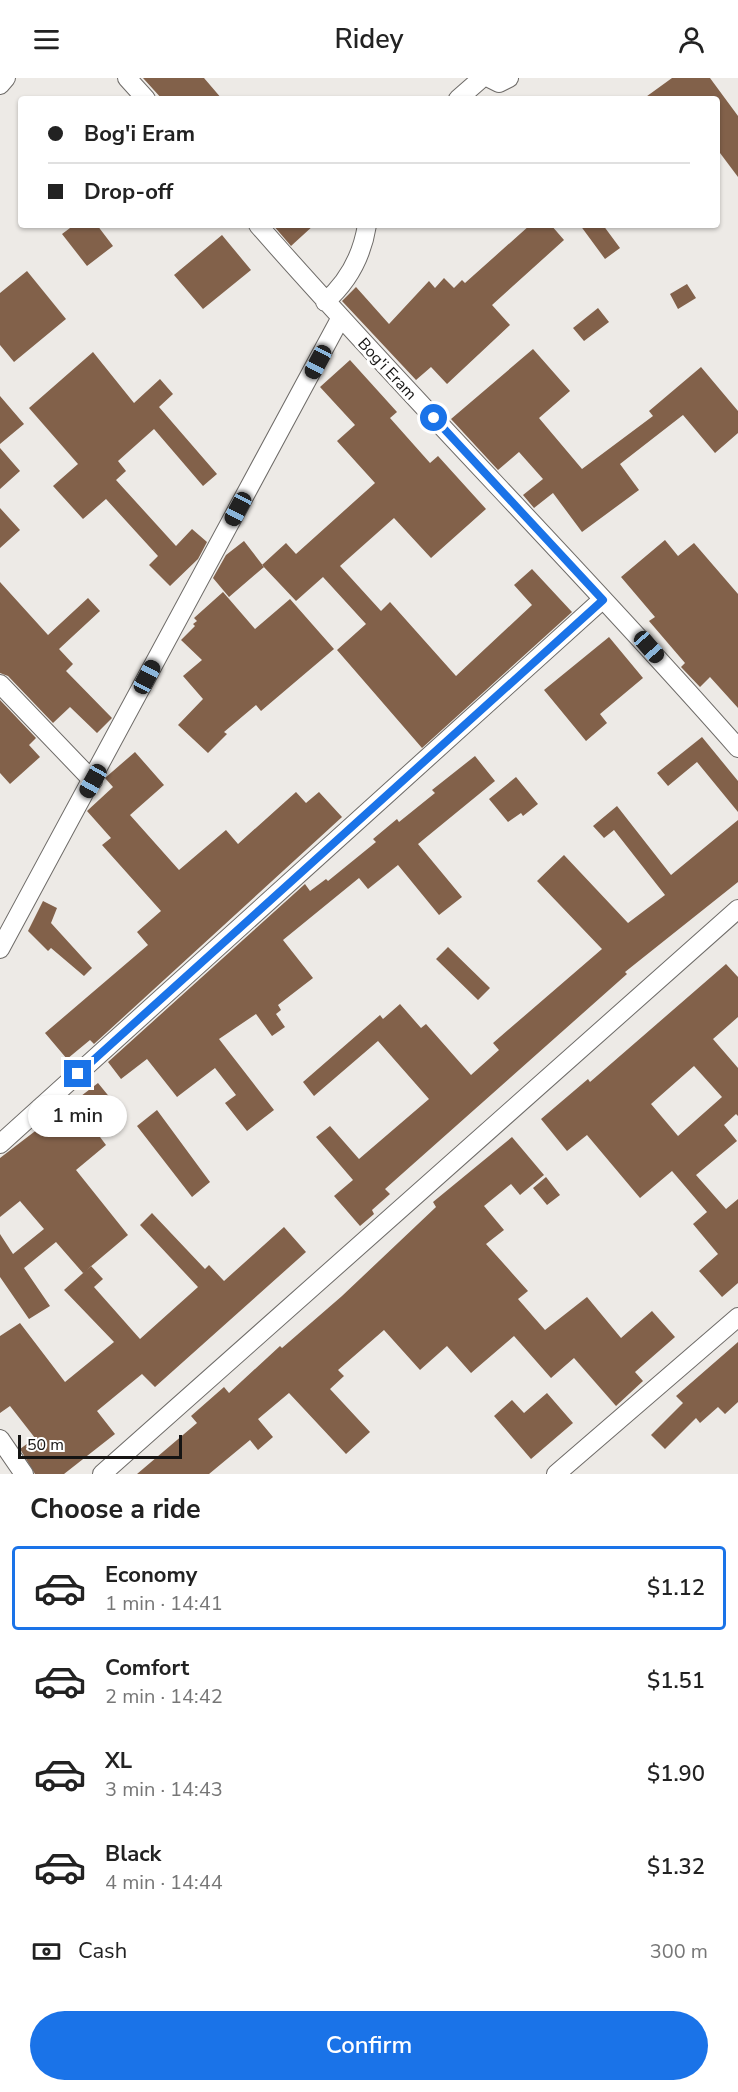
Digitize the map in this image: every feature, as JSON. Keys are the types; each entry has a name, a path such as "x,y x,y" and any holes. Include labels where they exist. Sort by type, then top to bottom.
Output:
{"street":[{"path":"0,85 6,78"},
{"path":"127,78 143,96"},
{"path":"461,96 482,78"},
{"path":"489,78 499,83 508,78"},
{"name":"Bog'i Eram","path":"261,228 340,319 603,600 634,630 738,748"},
{"path":"326,302 342,286 362,252 366,228"},
{"path":"0,949 93,781 340,319"},
{"path":"2,1136 603,600"},
{"path":"0,684 93,781"},
{"path":"102,1474 738,909"},
{"path":"556,1474 738,1317"},
{"path":"0,1439 24,1474"}],"building":[{"path":"143,78 204,78 219,96 159,96"},
{"path":"672,78 710,78 738,116 738,177 720,153 720,96 647,96"},
{"path":"70,228 99,228 113,246 87,266 62,234"},
{"path":"276,228 311,228 291,246"},
{"path":"527,228 554,228 564,240 492,305 510,325 447,384 431,367 416,380 342,301 356,287 389,324 429,281 435,288 444,278 454,288 462,280 465,283"},
{"path":"582,228 605,228 620,248 605,259"},
{"path":"222,235 251,270 203,309 174,275"},
{"path":"27,271 66,319 14,362 0,345 0,293"},
{"path":"687,284 696,298 678,309 670,294"},
{"path":"598,308 609,322 584,341 573,328"},
{"path":"533,349 570,391 539,418 582,469 653,416 649,411 701,367 738,411 738,433 715,453 683,415 620,464 639,490 582,532 553,493 534,508 523,495 543,479 519,452 498,470 451,419"},
{"path":"93,352 134,403 160,379 173,394 159,407 217,474 203,486 154,429 118,461 126,471 116,480 176,546 192,529 207,542 198,559 170,586 149,565 158,556 106,499 83,519 53,486 78,464 29,408"},
{"path":"350,360 397,412 390,418 430,463 438,456 486,509 431,558 394,518 340,566 381,611 390,602 456,676 532,605 514,585 532,569 572,612 422,748 337,650 366,624 323,577 296,601 262,565 286,543 296,554 375,483 337,441 355,425 320,387"},
{"path":"0,396 24,424 0,444"},
{"path":"0,448 20,471 0,489"},
{"path":"0,508 20,530 0,548"},
{"path":"665,540 678,556 694,543 738,594 738,708 710,677 700,687 681,667 685,663 649,621 655,617 621,577"},
{"path":"244,541 264,567 229,597 213,578 226,555"},
{"path":"0,582 48,635 88,598 100,611 59,649 73,664 66,671 112,718 97,733 70,707 53,723 8,676 0,673"},
{"path":"223,592 255,629 290,599 334,649 261,711 256,705 224,732 227,734 208,753 178,725 203,699 183,676 202,660 181,640 195,626 193,624 197,621 194,618"},
{"path":"609,637 643,678 600,714 607,723 586,741 544,690"},
{"path":"0,700 36,738 29,745 40,757 10,784 0,773"},
{"path":"702,737 738,781 738,812 697,762 668,786 657,773"},
{"path":"135,752 164,785 130,815 179,870 226,830 238,844 296,792 306,803 319,792 342,817 94,1044 90,1040 67,1059 45,1033 148,945 137,932 161,911 102,845 111,838 87,811 113,787 105,778"},
{"path":"475,756 495,781 418,844 462,897 439,915 398,865 368,889 359,878 283,940 313,978 278,1005 281,1010 276,1014 285,1027 272,1036 256,1014 219,1039 274,1110 247,1131 225,1103 236,1095 215,1068 177,1097 147,1059 121,1079 108,1062 305,884 310,891 326,879 328,881 376,842 373,839 397,819 399,822 435,793 432,790"},
{"path":"516,777 538,804 523,816 521,813 508,822 489,799"},
{"path":"617,806 671,875 738,820 738,882 625,972 627,974 385,1189 390,1194 372,1210 374,1214 360,1226 334,1196 353,1180 316,1137 330,1126 359,1159 429,1099 378,1041 314,1096 303,1082 380,1015 383,1019 400,1004 421,1028 426,1024 471,1075 499,1050 493,1043 602,949 537,881 564,855 628,923 665,895 614,830 604,838 593,826"},
{"path":"43,901 57,908 51,923 92,968 84,976 51,948 48,951 28,931"},
{"path":"448,947 490,988 478,1000 436,959"},
{"path":"726,964 738,977 738,1017 713,1039 738,1068 738,1116 736,1114 724,1125 737,1141 696,1175 726,1209 738,1199 738,1283 722,1297 699,1271 718,1254 693,1224 707,1212 672,1171 640,1198 587,1135 567,1151 541,1119 588,1079 590,1082","holes":["694,1066 722,1097 678,1136 651,1104"]},
{"path":"98,1083 125,1116 100,1137 106,1145 76,1170 128,1235 83,1273 56,1242 24,1268 50,1306 29,1319 0,1277 0,1234 13,1254 44,1229 20,1201 0,1217 0,1158"},
{"path":"157,1110 210,1182 192,1197 137,1126"},
{"path":"512,1137 544,1175 520,1195 511,1184 484,1206 504,1230 486,1244 528,1291 518,1299 545,1330 587,1297 621,1338 652,1311 675,1337 635,1372 643,1381 616,1406 574,1358 551,1378 514,1336 471,1373 447,1346 420,1370 384,1330 338,1370 344,1376 330,1389 370,1432 346,1454 289,1393 258,1419 273,1437 258,1450 250,1440 209,1474 137,1474 197,1423 191,1416 224,1387 229,1393 280,1346 282,1348 342,1296 436,1207 433,1202"},
{"path":"546,1177 560,1195 547,1205 533,1188"},
{"path":"152,1213 205,1269 209,1265 224,1281 284,1227 306,1252 155,1387 142,1374 97,1411 115,1434 64,1474 35,1474 20,1449 35,1438 10,1406 0,1413 0,1336 20,1323 65,1382 114,1342 64,1290 91,1266 103,1279 94,1287 140,1339 198,1287 140,1225"},
{"path":"738,1342 738,1402 725,1414 718,1407 700,1423 696,1418 665,1449 651,1435 683,1403 676,1396"},
{"path":"547,1393 573,1423 531,1459 494,1416 512,1400 524,1413"}],"route":[{"path":"78,1074 603,600 434,418"}]}
